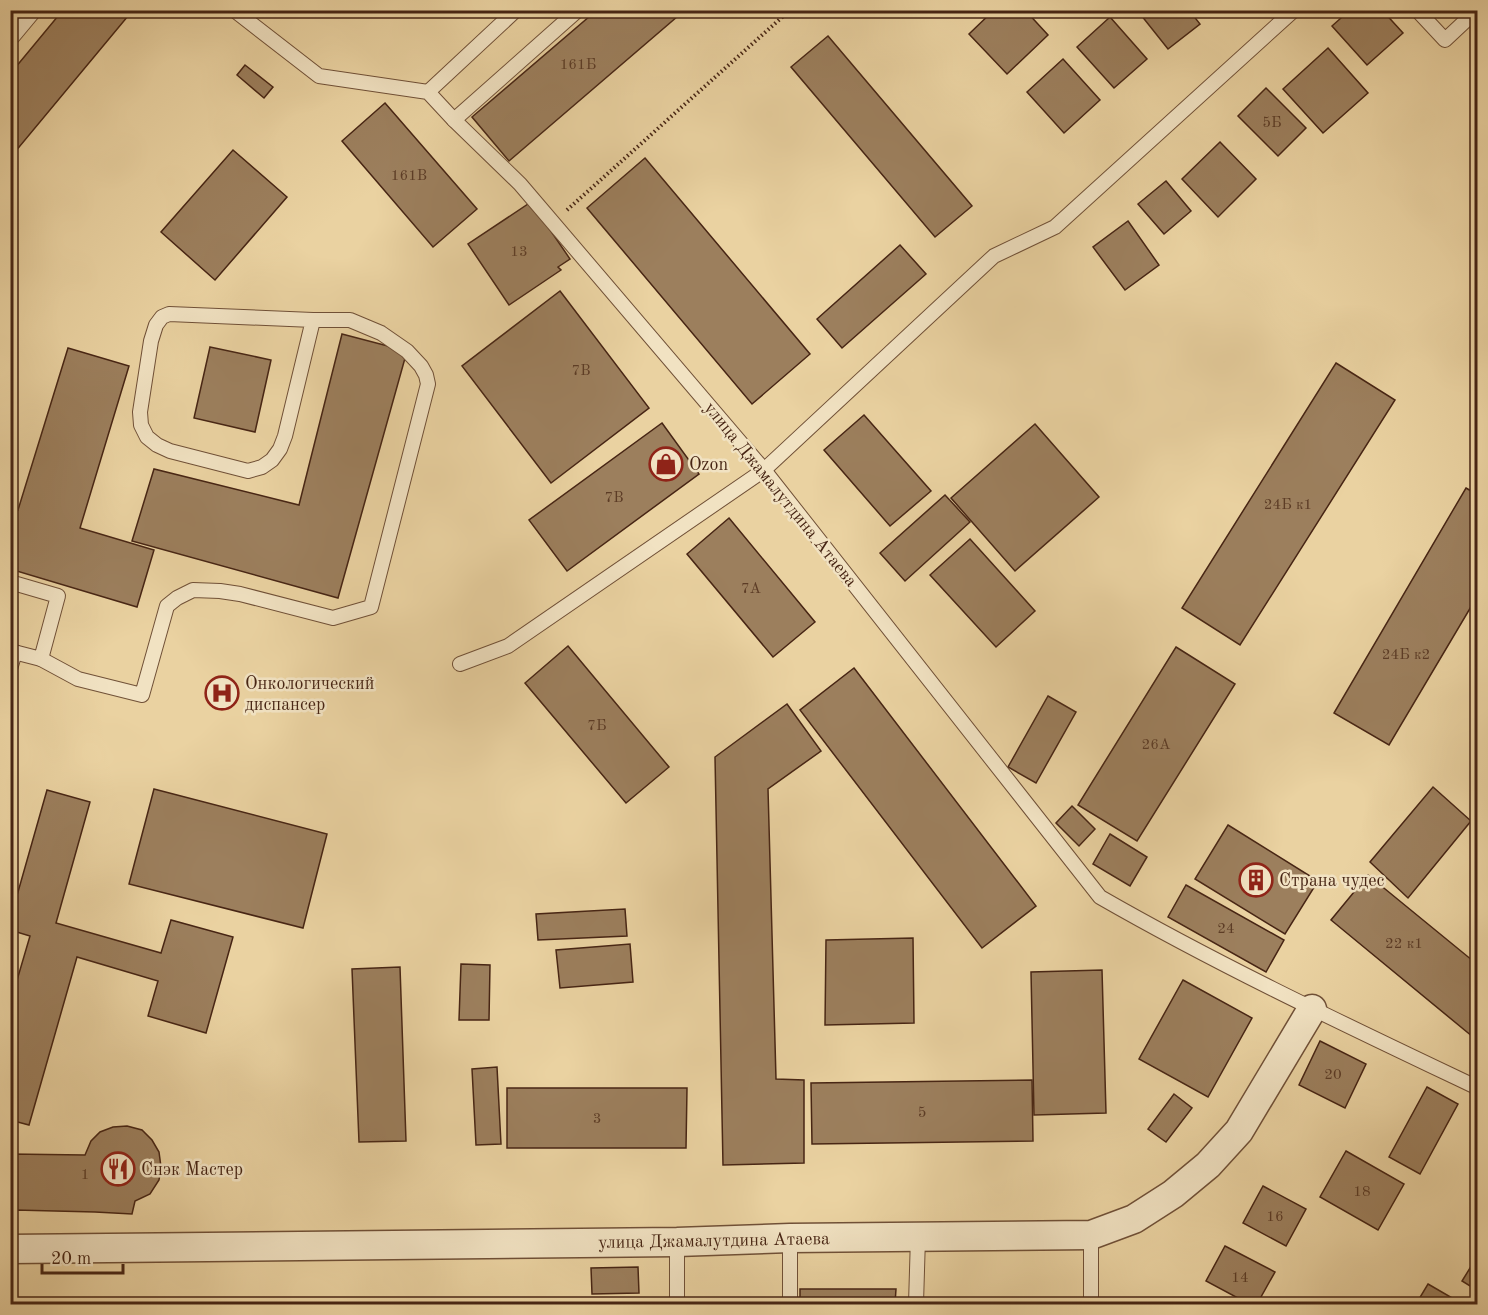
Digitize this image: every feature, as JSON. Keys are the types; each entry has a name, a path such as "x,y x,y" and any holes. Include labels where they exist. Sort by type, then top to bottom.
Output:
{"street":[{"name":"улица Джамалутдина Атаева","path":"10,1249 1092,1235 1134,1219 1173,1194 1208,1165 1239,1131 1312,1009"}],"lane":[{"path":"10,40 35,10"},
{"path":"234,10 320,76 428,92 516,10"},
{"path":"454,120 578,10"},
{"path":"460,664 508,646 764,470 994,256 1055,227 1294,10"},
{"path":"1417,10 1445,40 1477,10"},
{"name":"улица Джамалутдина Атаева","path":"428,92 519,183 764,470 1100,897 1147,924 1312,1009 1478,1088"},
{"path":"10,669 13,651 41,659 78,679 142,695 167,606 193,590 240,594 333,618 370,607 428,384 421,366 407,351 381,333 350,320 169,314 162,317 156,325 151,341 140,412 141,425 147,437 170,451 248,471 262,467 272,460 285,436 313,320"},
{"path":"10,582 58,596 41,659"},
{"path":"1091,1305 1092,1235"},
{"path":"916,1305 918,1237"},
{"path":"790,1238 790,1305"},
{"path":"677,1242 677,1305"}],"path":[{"path":"553,222 790,10"}],"building":[{"path":"63,10 133,10 10,158 10,74"},
{"path":"597,10 685,10 509,161 472,117"},
{"path":"994,10 1025,10 1048,35 1007,74 969,34"},
{"path":"1137,10 1189,10 1200,24 1168,49"},
{"path":"1350,10 1382,10 1403,33 1367,65 1332,26"},
{"path":"1110,17 1147,59 1114,88 1077,47"},
{"path":"828,36 972,206 935,237 791,67"},
{"path":"1328,48 1368,93 1323,133 1283,89"},
{"path":"1063,59 1100,100 1064,133 1027,92"},
{"path":"245,65 273,87 264,98 237,75"},
{"path":"1266,88 1306,128 1278,156 1238,116"},
{"path":"385,103 477,209 433,247 342,141"},
{"path":"1220,142 1256,179 1218,217 1182,179"},
{"path":"233,150 287,197 215,280 161,232"},
{"path":"645,158 810,354 752,404 587,208"},
{"path":"1166,181 1191,211 1164,234 1138,204"},
{"path":"531,202 570,259 558,267 561,270 509,305 468,244"},
{"path":"1128,221 1159,265 1125,290 1093,247"},
{"path":"900,245 926,274 842,348 817,319"},
{"path":"560,291 649,408 551,483 462,366"},
{"path":"342,334 407,351 338,598 132,541 154,469 299,505"},
{"path":"210,347 271,360 255,432 194,418"},
{"path":"68,348 129,366 80,528 154,550 137,607 10,569 10,508 18,510"},
{"path":"1336,363 1395,400 1240,645 1182,608"},
{"path":"864,415 931,491 890,526 824,450"},
{"path":"662,423 699,474 567,571 529,520"},
{"path":"1035,424 1099,497 1015,571 951,498"},
{"path":"1466,488 1478,495 1478,595 1389,745 1334,713"},
{"path":"945,495 970,522 905,581 880,553"},
{"path":"729,518 815,622 773,657 687,554"},
{"path":"970,539 1035,611 996,647 930,575"},
{"path":"568,646 669,767 626,803 525,683"},
{"path":"1176,647 1235,684 1137,841 1078,805"},
{"path":"854,668 1036,906 982,948 800,710"},
{"path":"1048,696 1076,712 1036,783 1008,767"},
{"path":"787,704 821,751 768,789 776,1079 804,1080 804,1163 723,1165 715,757"},
{"path":"1433,787 1471,821 1408,898 1370,862"},
{"path":"154,789 327,834 303,928 129,884"},
{"path":"47,790 90,802 56,923 161,953 171,920 233,937 206,1033 148,1016 158,981 77,957 29,1125 10,1120 10,1004 30,936 10,930 10,920"},
{"path":"1072,806 1095,829 1079,846 1056,823"},
{"name":"Страна чудес","path":"1228,825 1318,881 1285,934 1195,879"},
{"path":"1110,834 1147,857 1130,886 1093,864"},
{"path":"1368,875 1478,965 1478,1030 1473,1037 1331,920"},
{"path":"1186,885 1284,940 1266,972 1168,917"},
{"path":"625,909 627,936 538,940 536,914"},
{"path":"913,938 914,1023 825,1025 826,940"},
{"path":"630,944 633,982 560,988 556,950"},
{"path":"461,964 490,965 489,1020 459,1020"},
{"path":"400,967 406,1141 359,1142 352,969"},
{"path":"1102,970 1106,1113 1034,1115 1031,972"},
{"path":"1183,980 1252,1018 1208,1097 1139,1059"},
{"path":"1320,1041 1366,1064 1345,1108 1299,1085"},
{"path":"497,1067 501,1144 476,1145 472,1069"},
{"path":"1032,1080 1033,1141 812,1144 811,1083"},
{"path":"1427,1087 1458,1104 1420,1174 1389,1157"},
{"path":"507,1088 687,1088 686,1148 507,1148"},
{"path":"1174,1094 1192,1108 1166,1142 1148,1129"},
{"path":"127,1126 142,1130 152,1140 159,1152 161,1167 159,1180 150,1194 135,1201 132,1214 15,1210 10,1212 10,1154 85,1155 91,1141 100,1132 113,1127"},
{"path":"1346,1151 1404,1184 1378,1230 1320,1197"},
{"path":"1263,1186 1306,1209 1286,1246 1243,1223"},
{"path":"1225,1246 1275,1272 1257,1304 1249,1304 1206,1281"},
{"path":"1475,1260 1478,1261 1478,1291 1462,1281"},
{"path":"638,1267 639,1293 592,1294 591,1268"},
{"path":"1428,1284 1454,1299 1451,1304 1416,1304"},
{"path":"800,1289 896,1289 895,1304 800,1304"},
{"path":"724,1300 773,1300 773,1304 724,1304"},
{"path":"157,1301 157,1304 10,1304 10,1303"}],"place":[{"name":"Ozon","path":"666,464"},
{"name":"Онкологический диспансер","path":"222,693"},
{"name":"Страна чудес","path":"1256,880"},
{"name":"Снэк Мастер","path":"118,1169"}]}
